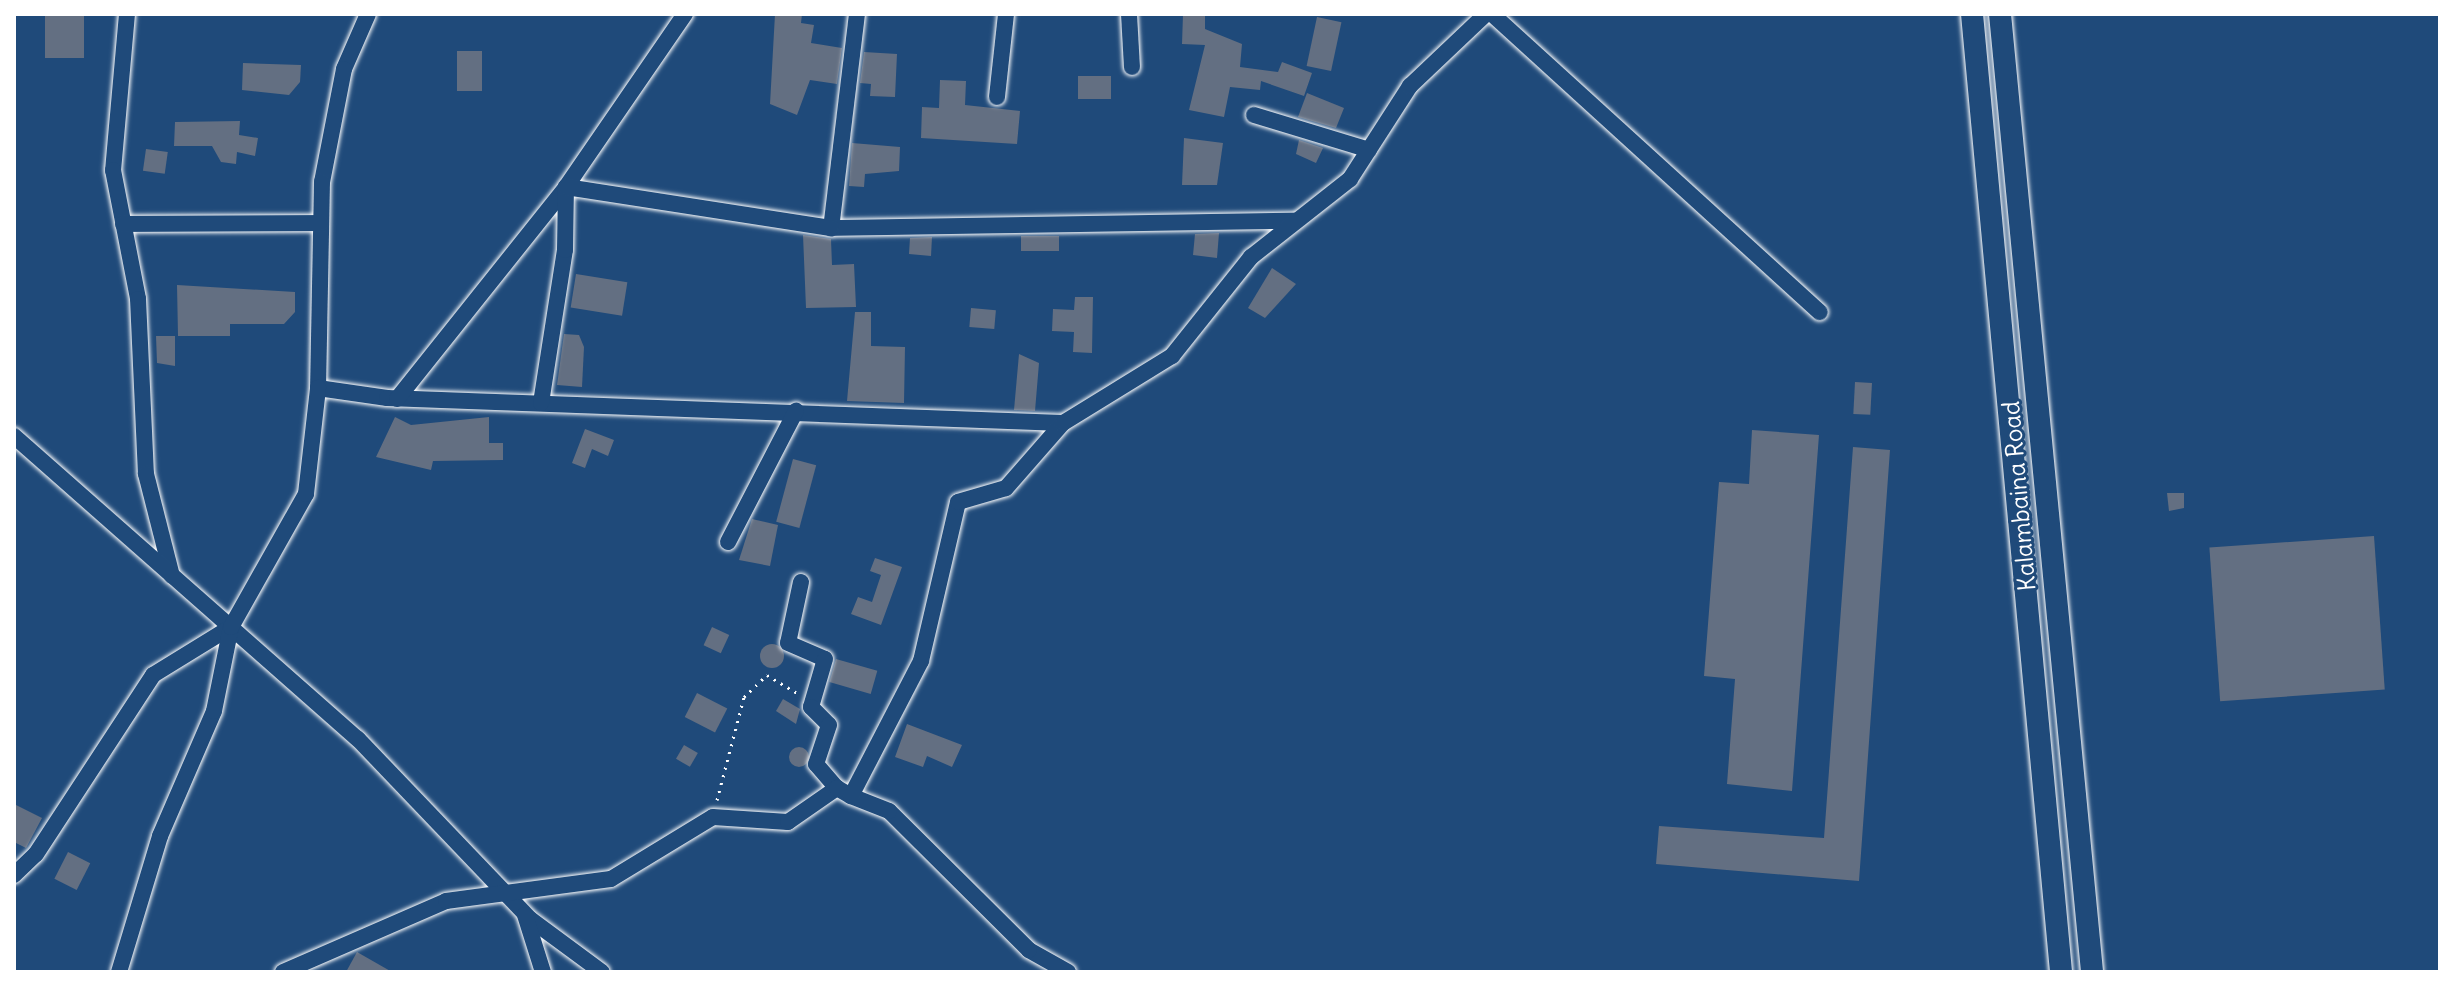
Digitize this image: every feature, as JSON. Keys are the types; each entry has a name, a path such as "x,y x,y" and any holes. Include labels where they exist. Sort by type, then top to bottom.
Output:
{"main road":[{"path":"1972,14 2061,972"},
{"name":"Kalambaina Road","path":"2000,14 2092,972"}],"street":[{"path":"127,14 113,170 138,299 146,474 172,577"},
{"path":"119,972 160,836 214,711 231,627 306,494 318,388 321,223 344,69 368,14"},
{"path":"397,399 566,187 685,14"},
{"path":"831,228 857,14"},
{"path":"997,97 1006,14"},
{"path":"1129,14 1132,67"},
{"path":"283,972 446,901 611,879 718,817 788,822 844,792 921,661 958,502 1006,488 1063,423 1172,356 1251,257 1350,179 1410,86 1489,14 1820,312"},
{"path":"1254,115 1369,150"},
{"path":"566,187 831,228 1296,221"},
{"path":"541,403 565,250 566,187"},
{"path":"123,224 321,223"},
{"path":"318,388 397,399 1063,423"},
{"path":"728,542 796,411"},
{"path":"14,436 358,739 525,915 602,972"},
{"path":"801,582 788,643 825,659 811,707 829,725 816,764 844,792 889,811 1029,950 1068,972"},
{"path":"15,873 153,675 231,627"},
{"path":"525,915 543,972"}],"path":[{"path":"718,817 716,786 738,734 744,697 767,675 811,707"}],"building":[{"path":"45,14 84,14 84,58 45,58"},
{"path":"775,14 802,14 801,23 814,25 811,43 842,48 837,84 810,80 797,115 770,104"},
{"path":"1183,14 1205,14 1205,29 1242,44 1240,67 1278,72 1282,62 1312,73 1304,96 1261,81 1260,90 1230,87 1224,117 1189,110 1205,45 1182,44"},
{"path":"1317,17 1341,22 1331,71 1307,66"},
{"path":"457,51 482,51 482,91 457,91"},
{"path":"864,52 897,54 895,97 870,96 871,84 860,83"},
{"path":"243,63 301,65 300,82 289,95 242,90"},
{"path":"1078,76 1111,76 1111,99 1078,99"},
{"path":"940,80 966,81 965,105 1020,111 1017,144 921,138 922,107 939,108"},
{"path":"1307,93 1344,108 1336,128 1298,117"},
{"path":"240,121 239,135 258,138 255,156 237,152 236,164 221,162 212,146 174,146 175,122"},
{"path":"1184,138 1223,143 1217,185 1182,185"},
{"path":"1299,140 1323,148 1316,163 1296,154"},
{"path":"852,143 900,147 899,171 865,174 864,187 849,186"},
{"path":"146,149 168,152 165,174 143,171"},
{"path":"1219,233 1217,258 1193,255 1195,234"},
{"path":"803,235 831,239 832,265 854,264 856,307 806,308"},
{"path":"1021,236 1059,236 1059,251 1021,251"},
{"path":"932,237 931,256 909,254 910,238"},
{"path":"1272,268 1296,284 1265,318 1248,308"},
{"path":"576,274 627,282 622,316 571,308"},
{"path":"177,285 295,292 295,312 284,324 230,324 230,336 178,336"},
{"path":"1075,297 1093,297 1092,353 1073,352 1074,332 1052,331 1053,309 1074,310"},
{"path":"971,308 996,310 994,329 969,327"},
{"path":"855,312 871,312 871,346 905,347 904,403 847,401"},
{"path":"564,334 579,335 584,347 582,387 557,385"},
{"path":"156,336 175,336 175,366 157,363"},
{"path":"1019,354 1039,363 1035,411 1014,410"},
{"path":"1855,382 1872,383 1870,415 1853,414"},
{"path":"395,417 411,425 489,417 489,443 503,443 503,460 433,461 431,470 376,457"},
{"path":"585,429 614,440 608,456 592,449 585,468 572,463"},
{"path":"1752,430 1819,435 1792,791 1727,784 1735,679 1704,676 1719,482 1749,484"},
{"path":"1853,447 1890,450 1859,881 1656,864 1659,826 1824,838"},
{"path":"793,459 816,465 799,528 776,522"},
{"path":"2167,493 2184,493 2184,508 2169,511"},
{"path":"752,519 778,525 770,566 739,560"},
{"path":"2374,536 2385,690 2220,701 2209,548"},
{"path":"875,558 902,567 881,625 851,614 858,597 872,602 881,575 870,571"},
{"path":"712,627 729,635 721,653 704,645"},
{"path":"772,644 780,648 784,656 780,664 772,668 764,664 760,656 764,648"},
{"path":"836,659 877,671 871,694 829,682"},
{"path":"697,693 727,708 715,732 685,717"},
{"path":"783,699 800,709 796,724 776,711"},
{"path":"907,724 962,745 952,767 927,756 923,767 895,757"},
{"path":"684,745 698,753 690,767 676,759"},
{"path":"799,747 806,750 809,757 806,764 799,767 792,764 789,757 792,750"},
{"path":"14,804 42,818 26,848 14,842"},
{"path":"68,852 90,863 77,890 54,879"},
{"path":"357,952 392,972 346,972"}]}
